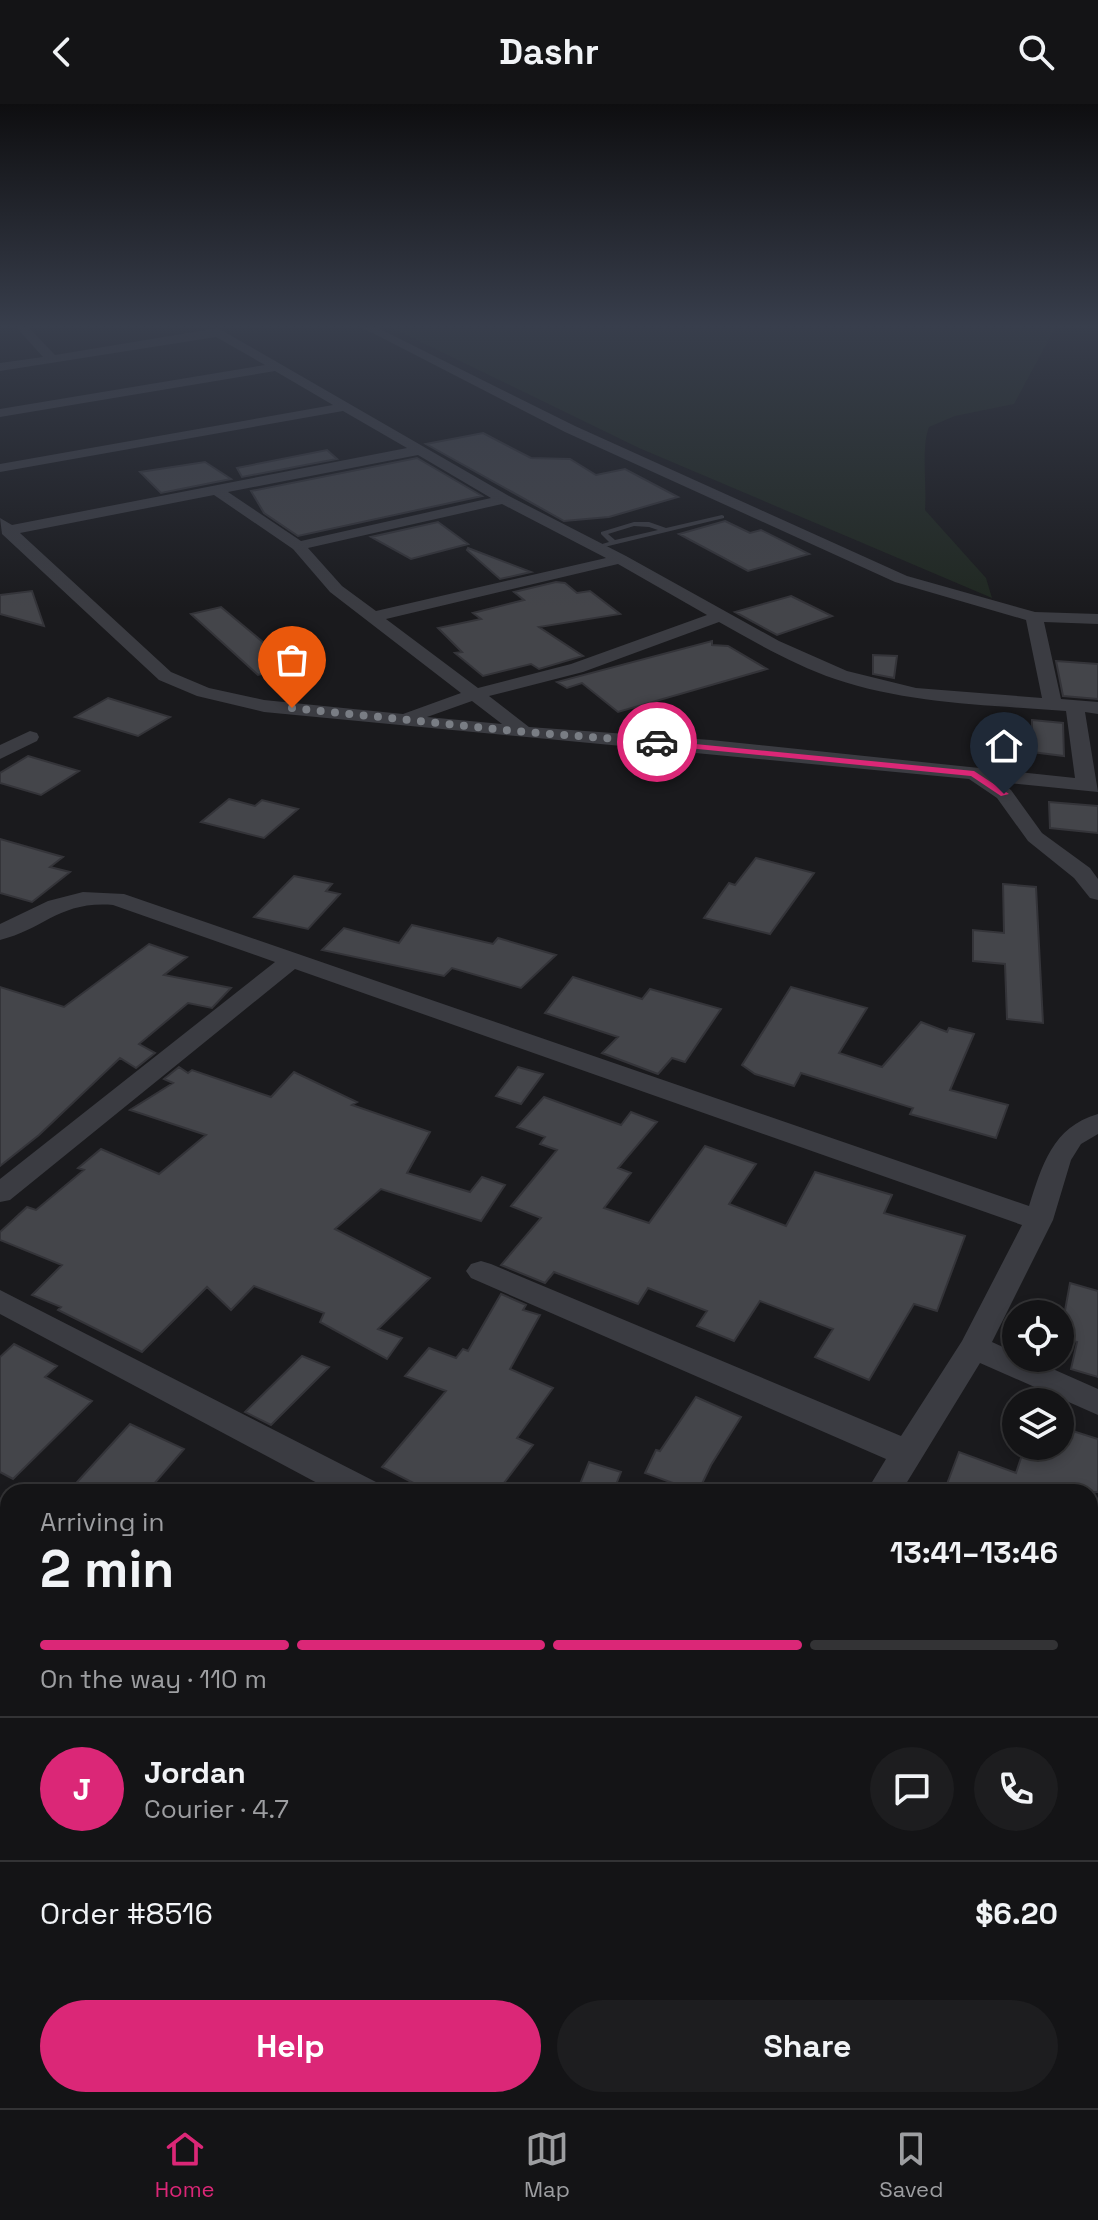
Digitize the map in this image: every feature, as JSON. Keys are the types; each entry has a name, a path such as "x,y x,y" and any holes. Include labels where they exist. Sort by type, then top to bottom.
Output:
{"street":[{"path":"0,468 261,422"},
{"path":"369,422 504,499 620,559 773,645 841,675 916,693 1098,708"},
{"path":"555,422 901,579 1034,617 1098,619"},
{"path":"4,527 219,492 420,450"},
{"path":"219,492 298,546 336,589 525,732"},
{"path":"298,546 504,499"},
{"path":"4,527 165,676 203,692 264,706 525,732 711,746 1092,785 1075,706"},
{"path":"372,617 620,559"},
{"path":"404,719 475,694 577,668 722,615"},
{"path":"1034,617 1053,705"},
{"path":"0,753 30,737"},
{"path":"974,774 1004,794 1035,837 1090,874 1098,893"},
{"path":"0,933 63,901 91,895 116,899 1039,1220"},
{"path":"0,1193 294,959"},
{"path":"888,1484 974,1347 1039,1220 1058,1159 1072,1138 1098,1123"},
{"path":"481,1271 909,1454"},
{"path":"0,1301 349,1484"},
{"path":"974,1347 1098,1403"}],"lane":[{"path":"596,547 722,517"},
{"path":"613,542 603,533 640,523 664,530"}],"shaded area":[{"path":"584,422 942,422 929,427 927,435 925,510 986,578 992,598 639,448"}],"building":[{"path":"483,433 531,458 570,459 596,475 625,469 678,497 609,517 564,521 426,444"},
{"path":"327,450 337,459 242,477 237,468"},
{"path":"417,458 482,496 298,536 264,513 251,491"},
{"path":"205,462 231,479 161,493 140,472"},
{"path":"725,521 750,533 761,530 809,554 748,571 679,534"},
{"path":"438,522 468,544 411,559 371,537"},
{"path":"468,548 531,572 500,579"},
{"path":"556,582 565,583 577,593 590,591 620,614 539,627 583,656 539,669 531,664 483,676 455,653 462,652 438,628 481,619 473,613 524,600 514,592"},
{"path":"32,591 44,626 0,614 0,595"},
{"path":"791,596 832,616 777,635 735,612"},
{"path":"221,607 270,648 284,645 306,663 258,675 191,614"},
{"path":"712,641 712,645 728,646 767,669 618,712 582,683 567,688 557,682"},
{"path":"873,655 897,656 894,678 873,674"},
{"path":"1056,661 1098,664 1098,699 1063,696"},
{"path":"108,698 170,717 138,736 75,717"},
{"path":"1032,720 1063,723 1064,756 1032,752"},
{"path":"28,756 79,771 41,795 0,783 0,773"},
{"path":"229,799 255,806 262,800 298,809 264,838 201,822"},
{"path":"1049,802 1098,806 1098,833 1050,828"},
{"path":"0,839 63,857 50,867 70,872 32,902 0,893"},
{"path":"756,858 814,873 770,934 704,918 729,883 735,885"},
{"path":"294,876 332,884 326,891 340,894 308,929 254,917"},
{"path":"1003,884 1036,887 1043,1023 1007,1019 1005,964 973,961 973,930 1004,933"},
{"path":"412,925 493,944 498,938 556,955 521,988 452,968 444,976 322,950 344,928 399,943"},
{"path":"149,944 187,957 164,975 231,988 212,1008 188,1003 139,1044 155,1053 136,1068 120,1058 39,1135 0,1166 0,987 64,1007"},
{"path":"573,977 642,999 650,989 721,1009 685,1062 672,1058 658,1074 602,1053 618,1037 545,1013"},
{"path":"791,987 867,1008 839,1053 882,1067 921,1022 947,1032 949,1028 974,1034 950,1090 1008,1105 996,1138 910,1114 913,1108 801,1073 794,1086 755,1074 742,1065"},
{"path":"179,1067 188,1073 192,1070 271,1097 294,1072 357,1102 352,1105 430,1132 407,1173 470,1192 482,1177 505,1185 481,1221 381,1189 335,1229 430,1278 378,1329 402,1338 387,1359 320,1322 324,1313 254,1286 231,1310 207,1287 142,1352 58,1310 61,1307 32,1295 62,1265 0,1240 0,1232 27,1207 36,1210 84,1170 78,1168 101,1149 159,1174 206,1135 130,1110 173,1083 164,1079"},
{"path":"518,1067 543,1074 521,1104 496,1096"},
{"path":"544,1097 621,1125 631,1112 657,1122 618,1168 631,1173 604,1208 649,1223 705,1146 756,1164 729,1204 786,1226 815,1172 892,1195 884,1213 965,1236 937,1311 914,1304 869,1380 815,1357 833,1329 760,1301 734,1341 697,1326 707,1311 648,1288 638,1304 554,1272 545,1283 501,1265 541,1218 511,1206 557,1150 540,1144 545,1137 517,1127"},
{"path":"1070,1283 1098,1291 1098,1377 1074,1370 1077,1342 1074,1341 1074,1300 1067,1300"},
{"path":"501,1294 526,1305 523,1310 540,1315 510,1369 553,1388 517,1438 533,1445 503,1484 415,1484 382,1467 446,1391 405,1376 429,1348 456,1358 463,1349 468,1351"},
{"path":"14,1344 57,1366 45,1377 92,1401 13,1479 0,1472 0,1357"},
{"path":"302,1356 329,1367 271,1425 245,1412"},
{"path":"696,1397 741,1417 702,1484 676,1484 645,1473 656,1450 660,1451"},
{"path":"130,1424 184,1449 154,1484 75,1484"},
{"path":"1074,1431 1098,1439 1098,1484 947,1484 959,1452 1016,1473 1020,1460 1074,1460"},
{"path":"589,1462 621,1472 616,1484 580,1484"}],"way so far":[{"path":"292,708 657,742"}],"route":[{"path":"657,742 974,774 1004,794"}]}
